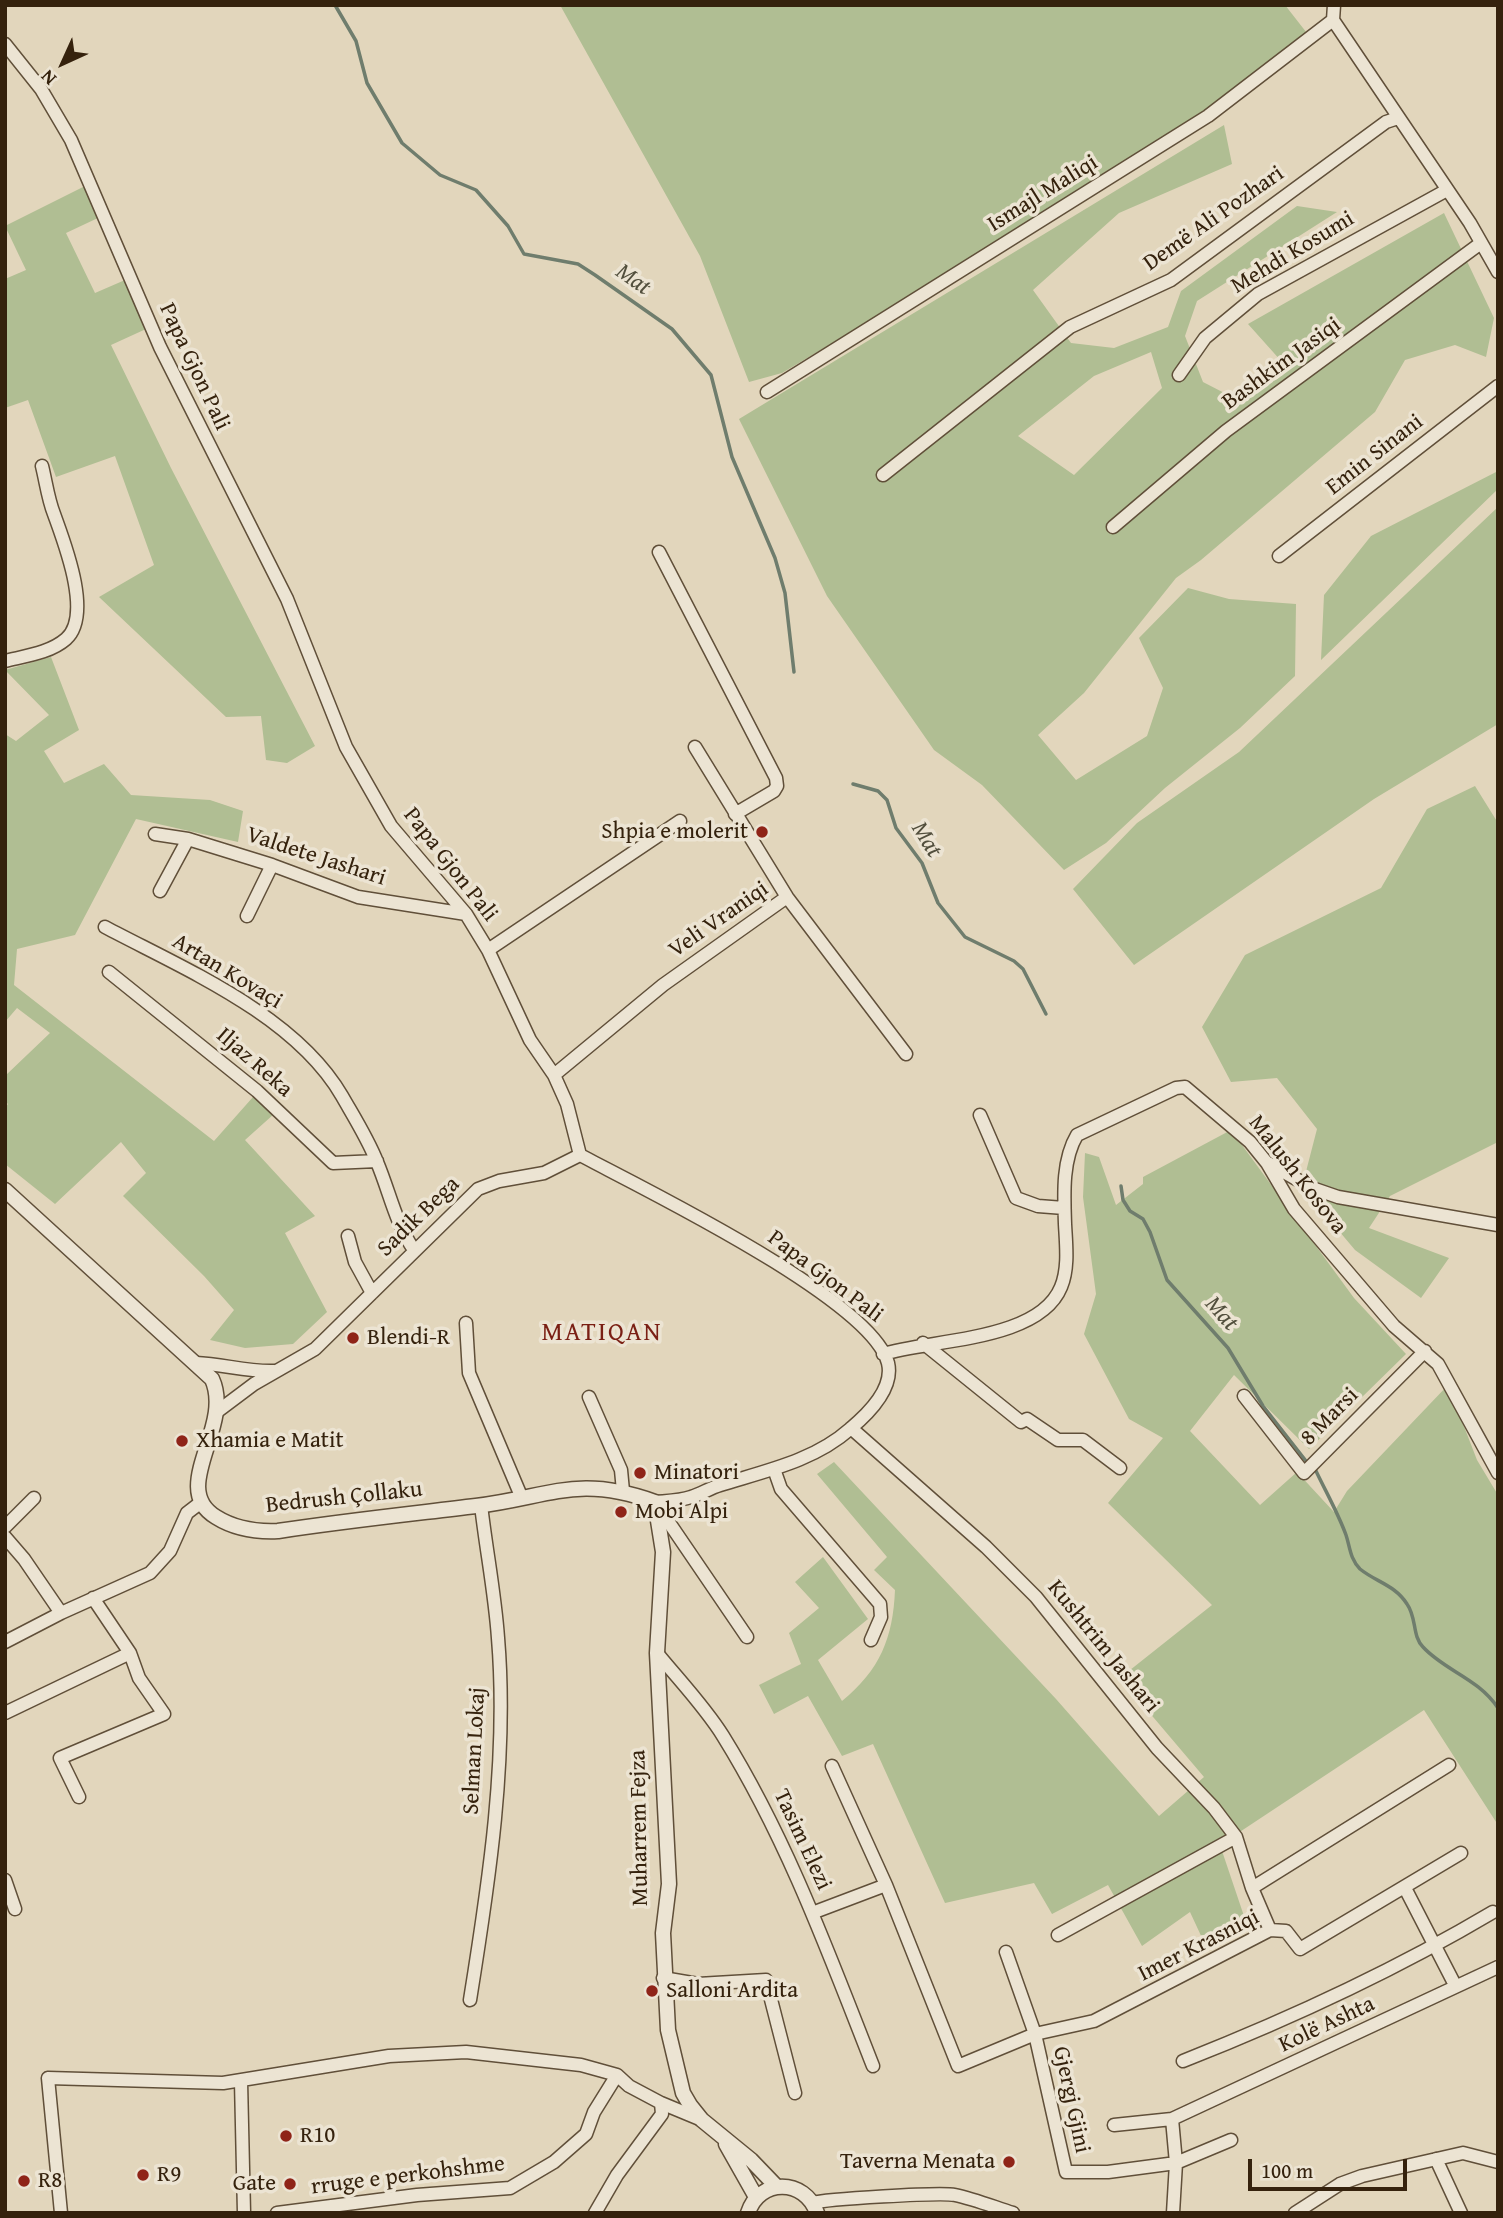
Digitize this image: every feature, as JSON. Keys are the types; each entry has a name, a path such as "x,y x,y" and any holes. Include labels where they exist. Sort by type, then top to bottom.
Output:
{"street":[{"path":"1334,5 1333,20 1447,190 1498,272"},
{"name":"Ismajl Maliqi","path":"767,392 1208,116 1333,20"},
{"name":"Papa Gjon Pali","path":"5,44 41,89 71,140 160,347 287,599 346,747 391,826 466,914 488,950 530,1040 554,1075 567,1104 580,1155 750,1246 857,1323 888,1364 888,1383 869,1410 829,1445 774,1469 689,1499 654,1502"},
{"name":"Demë Ali Pozhari","path":"883,475 1070,327 1171,280 1386,122 1398,118"},
{"name":"Mehdi Kosumi","path":"1179,375 1205,338 1258,294 1447,190"},
{"name":"Bashkim Jasiqi","path":"1113,527 1226,431 1481,243"},
{"name":"Emin Sinani","path":"1279,556 1498,386"},
{"path":"5,662 31,655 66,639 73,631 76,616 77,598 61,527 54,516 42,466"},
{"path":"659,552 776,778 777,786 774,791 735,814"},
{"path":"695,747 787,897"},
{"path":"488,950 680,821"},
{"name":"Valdete Jashari","path":"155,834 188,839 272,865 358,897 466,914"},
{"path":"160,891 188,839"},
{"path":"247,916 272,865"},
{"name":"Veli Vraniqi","path":"554,1075 663,985 787,897 906,1054"},
{"name":"Artan Kovaçi","path":"105,927 228,992 292,1037 340,1093 377,1161 398,1226 414,1250"},
{"name":"Iljaz Reka","path":"109,972 257,1090 332,1163 377,1161"},
{"name":"Malush Kosova","path":"883,1354 923,1343 1005,1329 1036,1318 1049,1308 1061,1287 1066,1266 1064,1208 1070,1149 1083,1132 1176,1088 1185,1087 1250,1142 1267,1163 1294,1209 1394,1326 1425,1351 1449,1380 1498,1473"},
{"path":"980,1115 1016,1198 1038,1206 1064,1208"},
{"name":"Sadik Bega","path":"218,1411 275,1371 315,1349 478,1189 499,1181 544,1172 580,1155"},
{"path":"1267,1163 1312,1188 1338,1198 1498,1225"},
{"path":"5,1190 196,1363 212,1379 218,1391 218,1411 198,1480 200,1503 187,1513 170,1551 158,1566 143,1577 61,1613 5,1642"},
{"name":"Sadik Bega","path":"348,1236 355,1262 372,1293"},
{"path":"466,1323 469,1373 521,1496"},
{"path":"923,1343 1021,1422 1027,1419 1058,1440 1083,1440 1121,1468"},
{"name":"8 Marsi","path":"1244,1396 1304,1473 1425,1351"},
{"path":"196,1363 227,1365 247,1372 275,1371"},
{"path":"589,1397 621,1470 623,1491"},
{"name":"Kushtrim Jashari","path":"851,1428 986,1547 1036,1597 1151,1741 1214,1808 1236,1837 1252,1888 1270,1930"},
{"path":"774,1469 781,1489 880,1604 881,1617 871,1640"},
{"name":"Bedrush Çollaku","path":"200,1503 214,1516 234,1527 270,1531 481,1505 573,1487 623,1491 654,1502"},
{"path":"5,1527 34,1498"},
{"path":"654,1502 747,1637"},
{"name":"Muharrem Fejza","path":"654,1502 663,1552 657,1653 669,1884 663,1933 663,1978 668,2030 683,2093 702,2120 751,2160 776,2186"},
{"name":"Selman Lokaj","path":"470,2000 484,1918 500,1702 498,1637 481,1505"},
{"path":"5,1537 24,1559 61,1613"},
{"path":"79,1797 60,1758 164,1714 139,1678 130,1653 93,1598"},
{"path":"5,1713 130,1653"},
{"name":"Tasim Elezi","path":"657,1653 722,1734 765,1809 813,1913 873,2066"},
{"path":"1252,1888 1449,1765"},
{"path":"813,1913 886,1885 832,1766"},
{"path":"1058,1935 1236,1837"},
{"name":"Imer Krasniqi","path":"886,1885 958,2066 1035,2034 1094,2021 1270,1930 1286,1931 1300,1949 1461,1853"},
{"path":"5,1880 15,1909"},
{"path":"1405,1888 1455,1985"},
{"path":"1184,2061 1300,2015 1435,1946 1493,1912"},
{"path":"1006,1952 1035,2034"},
{"name":"Kolë Ashta","path":"1114,2125 1172,2119 1381,2024 1455,1985 1498,1967"},
{"path":"663,1978 698,1984 766,1980 795,2093"},
{"name":"Gjergj Gjini","path":"1035,2034 1066,2172 1108,2172 1176,2163 1231,2140"},
{"path":"61,2213 48,2078 199,2084 241,2081 389,2056 466,2052 533,2058 617,2074 629,2086 702,2120"},
{"name":"rruge e perkohshme","path":"277,2213 417,2195 510,2188 554,2162 586,2134 594,2112 617,2074"},
{"path":"241,2081 244,2213"},
{"path":"595,2213 646,2131 662,2114 661,2103"},
{"path":"1172,2119 1176,2163 1173,2213"},
{"name":"Muharrem Fejza","path":"721,2137 756,2197"},
{"path":"1295,2213 1340,2184 1362,2176 1463,2153 1498,2162"},
{"path":"1436,2159 1461,2213"},
{"path":"748,2213 756,2197 776,2186 799,2190 814,2208 827,2198 856,2200 952,2194 1013,2213"}],"green space":[{"path":"560,5 1285,5 1310,37 1088,191 782,373 749,382 700,256"},
{"path":"1224,125 1232,164 1119,213 1033,290 1071,343 1114,348 1168,327 1181,291 1297,206 1337,212 1197,301 1185,336 1203,382 1234,398 1251,382 1282,362 1248,324 1444,213 1494,318 1486,357 1455,345 1405,360 1375,412 1201,560 1176,578 1084,693 1038,735 1076,780 1147,736 1163,688 1139,638 1188,588 1229,599 1296,604 1295,676 1240,728 1165,788 1106,843 1064,870 982,785 934,750 827,596 739,419","holes":["1151,352 1162,388 1074,475 1018,436 1094,376"]},
{"path":"85,186 100,217 66,233 95,293 125,280 146,329 111,345 171,468 315,746 287,763 266,760 261,716 226,717 99,597 154,565 115,456 56,477 28,400 5,408 5,279 26,270 5,226"},
{"path":"1498,471 1498,489 1321,660 1324,595 1371,536"},
{"path":"1498,507 1498,724 1374,799 1134,965 1073,889 1137,823 1239,752"},
{"path":"51,657 79,730 44,751 64,783 104,764 131,795 210,800 243,811 238,842 136,819 75,935 17,949 14,985 214,1141 253,1097 274,1114 245,1140 315,1216 285,1233 327,1312 293,1344 245,1348 210,1340 234,1310 204,1276 123,1196 146,1173 121,1142 55,1204 5,1164 5,1108 8,1104 5,1101 5,1076 50,1033 17,1008 5,1022 5,734 16,741 49,715 5,670"},
{"path":"1475,786 1498,823 1498,1142 1390,1196 1369,1228 1449,1258 1421,1298 1355,1250 1302,1187 1317,1129 1277,1078 1231,1082 1202,1027 1245,955 1381,888 1427,809"},
{"path":"1231,1130 1354,1298 1406,1354 1309,1449 1234,1375 1190,1431 1260,1505 1297,1472 1334,1512 1347,1491 1448,1385 1477,1460 1498,1495 1498,1825 1424,1710 1220,1845 1246,1922 1203,1940 1190,1912 1142,1946 1108,1885 1052,1914 1034,1883 945,1903 873,1744 842,1756 808,1696 774,1714 759,1685 801,1664 789,1633 819,1608 795,1582 823,1557 868,1619 818,1660 842,1701 875,1665 887,1638 895,1590 874,1570 887,1557 817,1474 834,1462 1056,1699 1159,1816 1204,1777 1120,1678 1212,1605 1108,1503 1163,1438 1129,1419 1084,1334 1096,1294 1083,1197 1085,1153 1099,1157 1116,1205 1143,1184 1143,1177"}],"waterway":[{"name":"Mat","path":"335,5 356,41 367,83 402,143 440,175 476,190 508,226 524,254 578,264 672,329 711,375 732,457 775,558 785,593 794,672"},
{"name":"Mat","path":"853,784 878,791 887,800 896,828 922,863 938,903 965,937 1014,961 1023,969 1046,1014"},
{"name":"Mat","path":"1121,1186 1123,1200 1130,1211 1143,1219 1150,1232 1167,1280 1228,1348 1263,1406 1306,1461"},
{"name":"Mat","path":"1316,1471 1346,1535 1352,1557 1360,1569 1402,1598 1410,1609 1417,1638 1423,1647 1481,1689 1498,1708"}],"place":[{"name":"Shpia e molerit","path":"762,832"},
{"name":"Blendi-R","path":"353,1338"},
{"name":"Xhamia e Matit","path":"182,1441"},
{"name":"Minatori","path":"640,1473"},
{"name":"Mobi Alpi","path":"621,1512"},
{"name":"Salloni Ardita","path":"652,1991"},
{"name":"R10","path":"286,2136"},
{"name":"Taverna Menata","path":"1009,2162"},
{"name":"R9","path":"143,2175"},
{"name":"R8","path":"24,2181"},
{"name":"Gate","path":"290,2184"}],"district":[{"name":"MATIQAN","path":"602,1333"}]}
